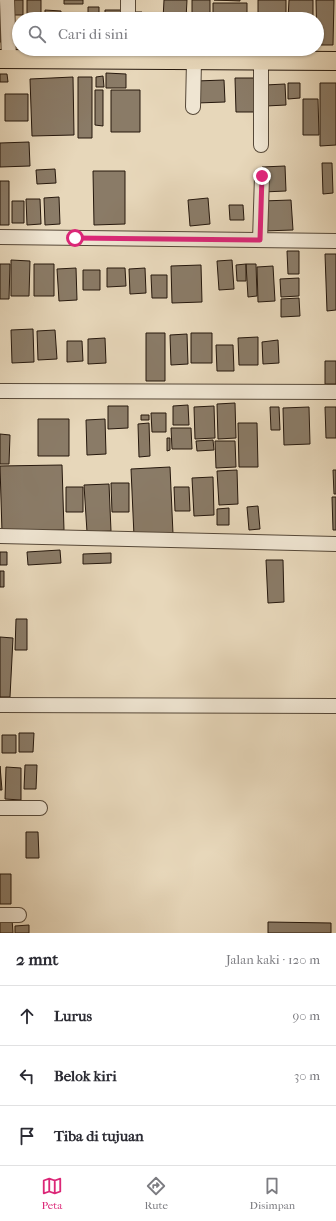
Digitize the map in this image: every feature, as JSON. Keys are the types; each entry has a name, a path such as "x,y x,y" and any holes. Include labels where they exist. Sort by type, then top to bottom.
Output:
{"main road":[{"path":"4,59 97,56"},
{"path":"139,56 194,61 336,61"}],"street":[{"path":"4,59 7,0"},
{"path":"128,0 128,12"},
{"path":"193,107 194,61"},
{"path":"261,61 261,145"},
{"path":"260,240 262,176"},
{"path":"0,237 336,241"},
{"path":"0,391 336,392"},
{"path":"0,536 336,544"},
{"path":"0,705 336,706"},
{"path":"0,808 40,808"},
{"path":"0,915 19,915"}],"building":[{"path":"10,0 23,0 23,12 12,12 12,15 10,15"},
{"path":"27,0 41,0 41,12 27,12"},
{"path":"64,0 83,0 83,4 64,4"},
{"path":"164,0 187,0 186,12 163,12"},
{"path":"192,0 210,0 210,12 192,12"},
{"path":"214,0 240,0 240,1"},
{"path":"258,0 286,0 286,12 258,12"},
{"path":"289,0 313,0 313,12 288,12"},
{"path":"316,0 334,0 333,45 324,45 324,12 316,12"},
{"path":"213,3 247,3 247,12 213,12"},
{"path":"88,7 99,7 99,12 88,12"},
{"path":"45,10 61,11 61,12 45,12"},
{"path":"105,10 123,10 123,12 105,12"},
{"path":"1,28 1,42 0,42"},
{"path":"106,73 126,74 126,88 106,88"},
{"path":"0,74 7,74 8,82 0,82"},
{"path":"103,76 104,87 96,87 96,77"},
{"path":"73,77 74,135 32,136 30,79"},
{"path":"78,77 92,77 92,138 78,138"},
{"path":"235,78 257,78 258,112 236,112"},
{"path":"224,80 225,102 197,103 196,81"},
{"path":"288,83 300,83 300,98 288,99"},
{"path":"320,83 336,83 336,145 320,146"},
{"path":"285,84 286,105 266,106 265,85"},
{"path":"95,90 103,90 103,126 95,125"},
{"path":"111,90 140,90 140,132 111,132"},
{"path":"5,94 28,94 28,121 5,121"},
{"path":"303,99 318,99 319,135 303,135"},
{"path":"29,142 30,166 0,167 0,143"},
{"path":"322,163 332,163 333,193 323,194"},
{"path":"285,166 286,191 263,192 262,167"},
{"path":"55,169 56,183 37,184 36,170"},
{"path":"93,171 125,171 125,224 94,225"},
{"path":"0,181 9,181 9,225 0,225"},
{"path":"59,197 60,224 45,225 44,198"},
{"path":"208,198 210,224 190,226 188,200"},
{"path":"26,199 40,199 41,224 27,225"},
{"path":"291,200 293,230 263,231 262,201"},
{"path":"12,201 24,201 24,223 12,223"},
{"path":"229,205 243,205 244,220 230,220"},
{"path":"287,251 299,251 299,274 288,274"},
{"path":"325,254 336,254 336,310 327,311"},
{"path":"11,260 30,261 29,296 11,296"},
{"path":"232,260 234,289 219,290 217,261"},
{"path":"0,264 10,264 9,299 0,299"},
{"path":"34,264 54,264 54,296 34,296"},
{"path":"246,264 246,281 237,281 236,265"},
{"path":"246,264 256,264 257,296 248,297"},
{"path":"201,265 202,302 172,303 171,266"},
{"path":"273,266 275,301 258,302 257,267"},
{"path":"76,268 77,300 59,301 57,269"},
{"path":"107,268 125,268 126,286 107,287"},
{"path":"145,268 146,293 130,294 129,269"},
{"path":"83,270 100,270 100,290 83,290"},
{"path":"151,275 167,275 167,298 152,298"},
{"path":"299,278 299,296 281,297 280,279"},
{"path":"299,298 300,316 281,317 281,299"},
{"path":"33,329 34,362 12,363 11,330"},
{"path":"55,330 57,359 38,360 37,331"},
{"path":"146,333 165,333 165,381 146,381"},
{"path":"191,333 212,333 212,363 191,363"},
{"path":"187,334 188,364 171,365 170,335"},
{"path":"258,337 258,365 239,365 238,338"},
{"path":"105,338 106,363 88,364 88,339"},
{"path":"278,340 279,363 263,364 262,342"},
{"path":"67,341 82,341 83,361 67,362"},
{"path":"216,345 233,345 234,371 217,371"},
{"path":"325,361 336,361 336,384 325,384"},
{"path":"235,403 236,438 218,439 217,404"},
{"path":"188,405 189,425 173,425 173,406"},
{"path":"108,406 128,406 128,428 108,429"},
{"path":"214,406 215,438 195,439 194,407"},
{"path":"270,407 279,407 280,430 271,430"},
{"path":"309,407 310,444 284,445 283,408"},
{"path":"325,407 336,407 336,438 326,438"},
{"path":"151,413 166,413 166,432 152,432"},
{"path":"141,415 149,415 149,420 141,420"},
{"path":"38,419 69,419 69,456 38,456"},
{"path":"105,419 106,454 87,455 86,420"},
{"path":"149,423 150,456 139,457 138,424"},
{"path":"238,423 257,423 258,467 239,467"},
{"path":"171,428 191,428 192,449 172,449"},
{"path":"0,434 10,435 9,464 0,464"},
{"path":"167,438 170,438 170,450 167,451"},
{"path":"213,440 214,450 197,451 196,441"},
{"path":"215,441 235,441 236,467 216,468"},
{"path":"62,465 64,530 2,532 0,466"},
{"path":"170,467 173,534 134,536 131,469"},
{"path":"237,470 238,504 219,505 217,471"},
{"path":"333,470 336,470 336,494 334,494"},
{"path":"213,477 214,515 194,516 192,478"},
{"path":"111,483 129,483 129,512 112,512"},
{"path":"109,484 111,531 87,532 84,485"},
{"path":"66,487 83,487 83,512 66,512"},
{"path":"174,487 189,487 190,511 175,511"},
{"path":"332,497 336,497 336,530 333,530"},
{"path":"258,506 260,529 249,530 247,507"},
{"path":"229,508 229,525 217,525 217,509"},
{"path":"60,550 61,563 28,565 27,552"},
{"path":"0,552 7,552 7,565 0,565"},
{"path":"111,553 111,563 83,564 83,554"},
{"path":"266,560 283,560 284,602 268,603"},
{"path":"0,571 4,571 4,587 0,587"},
{"path":"16,619 27,619 27,650 15,650"},
{"path":"0,637 13,638 10,697 0,697"},
{"path":"19,733 34,733 33,752 19,752"},
{"path":"2,735 16,735 16,753 2,753"},
{"path":"25,765 37,765 36,789 24,789"},
{"path":"0,766 2,790 0,790"},
{"path":"6,767 21,768 21,800 5,799"},
{"path":"26,832 38,832 39,858 26,858"},
{"path":"0,874 11,874 11,904 0,904"},
{"path":"0,919 12,919 13,933 0,933"},
{"path":"268,922 331,923 331,933 268,933"},
{"path":"29,925 29,933 15,933 15,926"}],"route":[{"path":"75,238 260,240 262,176"}]}
